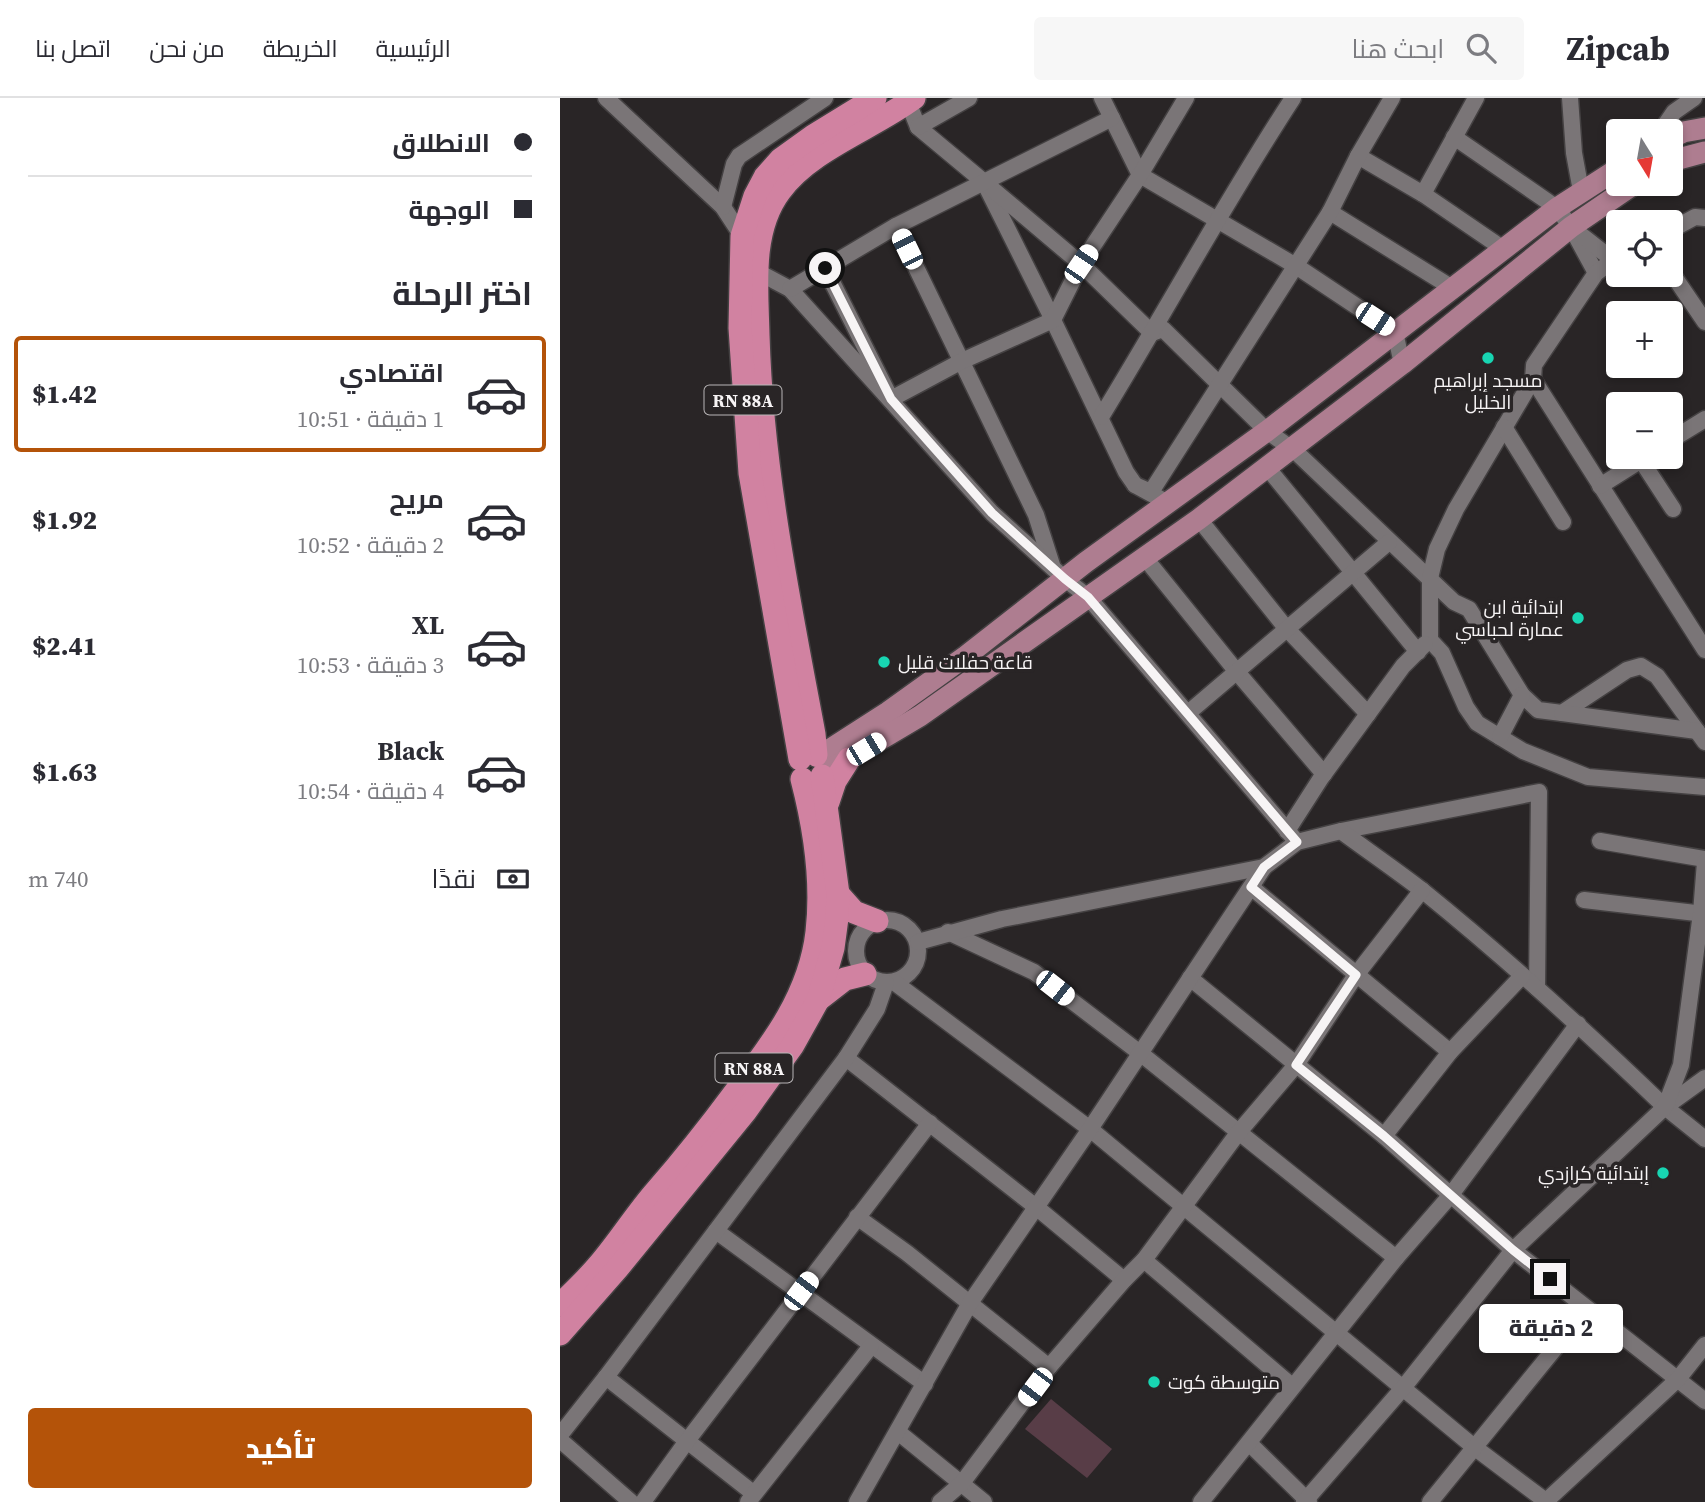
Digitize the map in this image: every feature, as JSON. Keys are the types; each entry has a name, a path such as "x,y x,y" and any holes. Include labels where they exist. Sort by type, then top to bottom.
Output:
{"highway":[{"name":"RN 88A","path":"560,1305 598,1266 646,1201 692,1149 761,1058 793,1010 806,976 817,934 819,894 813,766 750,473 741,352 742,236 755,195 765,177 781,159 875,98"},
{"path":"560,1334 617,1269 776,1072 803,1031 818,1000 832,948 838,894 827,806 813,766 814,734 775,520 764,434 759,376 759,248 769,208 789,180 810,162 911,100"},
{"path":"827,806 835,781 849,759"},
{"path":"838,894 854,912 877,922"},
{"path":"818,1000 845,979 882,980"}],"main road":[{"path":"1684,133 1705,128"},
{"path":"1684,158 1705,152"},
{"path":"813,766 956,663 1059,573 1168,503 1267,431 1557,208 1606,175"},
{"path":"813,766 849,759 919,716 1145,558 1402,364 1571,227 1616,196"}],"street":[{"path":"631,98 612,104 723,207 742,236"},
{"path":"723,207 734,164 739,156 825,98"},
{"path":"918,127 969,98"},
{"path":"1101,98 1140,175 1296,266 1395,332 1402,364"},
{"path":"891,399 962,361 1054,320 1081,264 1140,175 1186,98"},
{"path":"1101,417 1216,220 1293,98"},
{"path":"1135,485 1152,492 1330,212 1358,156 1392,98"},
{"path":"1423,194 1476,98"},
{"path":"1570,98 1574,153 1581,191"},
{"path":"1669,119 1674,112 1694,98"},
{"path":"911,100 918,127 1081,264 1152,333"},
{"path":"790,289 896,226 1112,118"},
{"path":"1454,137 1557,208 1571,227 1596,274"},
{"path":"1358,156 1423,194 1505,250"},
{"path":"984,182 1054,320 1126,472 1135,485 1168,503"},
{"path":"1330,212 1454,289"},
{"path":"1683,224 1695,217 1705,218"},
{"path":"896,226 1036,514 1059,573"},
{"path":"1571,227 1606,251"},
{"path":"1606,266 1596,274 1534,365 1533,379 1456,509 1437,549 1430,578 1430,640 1442,653 1466,707 1477,723 1500,737 1545,761 1588,777 1705,787"},
{"path":"825,268 891,399"},
{"path":"758,272 790,289 992,513 1088,597 1292,836"},
{"path":"1681,287 1705,322"},
{"path":"1152,333 1163,329 1267,431 1296,452 1454,601 1469,609 1522,695 1538,710 1701,736"},
{"path":"1533,379 1705,650"},
{"path":"1683,433 1704,422"},
{"path":"1504,427 1563,522"},
{"path":"1266,466 1418,652"},
{"path":"1600,486 1627,469"},
{"path":"1650,469 1673,509"},
{"path":"1199,519 1286,628 1368,714"},
{"path":"1188,713 1389,542"},
{"path":"1145,558 1324,774"},
{"path":"857,1502 970,1303 1090,1129 1264,867 1292,836 1324,774 1403,666 1430,640"},
{"path":"1563,713 1627,670 1641,666 1657,676 1701,736"},
{"path":"1500,737 1522,695"},
{"path":"1537,988 1539,792 1545,761"},
{"path":"1292,836 1341,831 1539,792"},
{"path":"1341,831 1422,890 1578,1024 1665,1107 1705,1139"},
{"path":"1600,841 1705,860 1703,913 1681,1065 1665,1107"},
{"path":"918,942 1002,919 1264,867"},
{"path":"1251,887 1450,1052"},
{"path":"940,1502 962,1483 1049,1367 1143,1261 1238,1133 1296,1065 1356,975 1422,890"},
{"path":"1584,900 1703,913"},
{"path":"882,980 904,978 917,963 918,942 906,926 887,919 877,922 860,935 856,945 859,966 1090,1129 1474,1447 1546,1502 1678,1379 1705,1345"},
{"path":"948,932 1034,972 1140,1053 1396,1258"},
{"path":"1384,1136 1450,1052 1522,976"},
{"path":"1191,978 1384,1136 1513,1250 1705,1401"},
{"path":"631,1502 560,1437 846,1058 877,1009 882,980"},
{"path":"1201,1502 1396,1258 1450,1196 1578,1024"},
{"path":"846,1058 1036,1207 1124,1280"},
{"path":"1250,1444 1306,1501 1403,1388 1513,1250 1665,1107 1705,1078"},
{"path":"643,1502 930,1123"},
{"path":"857,1217 1049,1367"},
{"path":"716,1231 925,1384"},
{"path":"1143,1261 1292,1386"},
{"path":"1430,1502 1587,1309"},
{"path":"606,1377 687,1441 750,1498 872,1346"},
{"path":"898,1432 984,1502"}],"shaded area":[{"path":"1051,1399 1112,1449 1087,1478 1025,1429"}],"place":[{"name":"مسجد إبراهيم الخليل","path":"1488,358"},
{"name":"ابتدائية ابن عمارة لحباسي","path":"1578,618"},
{"name":"قاعة حفلات قليل","path":"884,662"},
{"name":"إبتدائية كرازدي","path":"1663,1173"},
{"name":"متوسطة كوت","path":"1154,1382"}],"route":[{"path":"825,268 891,399 992,513 1088,597 1297,842 1264,867 1251,887 1356,975 1296,1065 1384,1136 1450,1196 1550,1279"}]}
